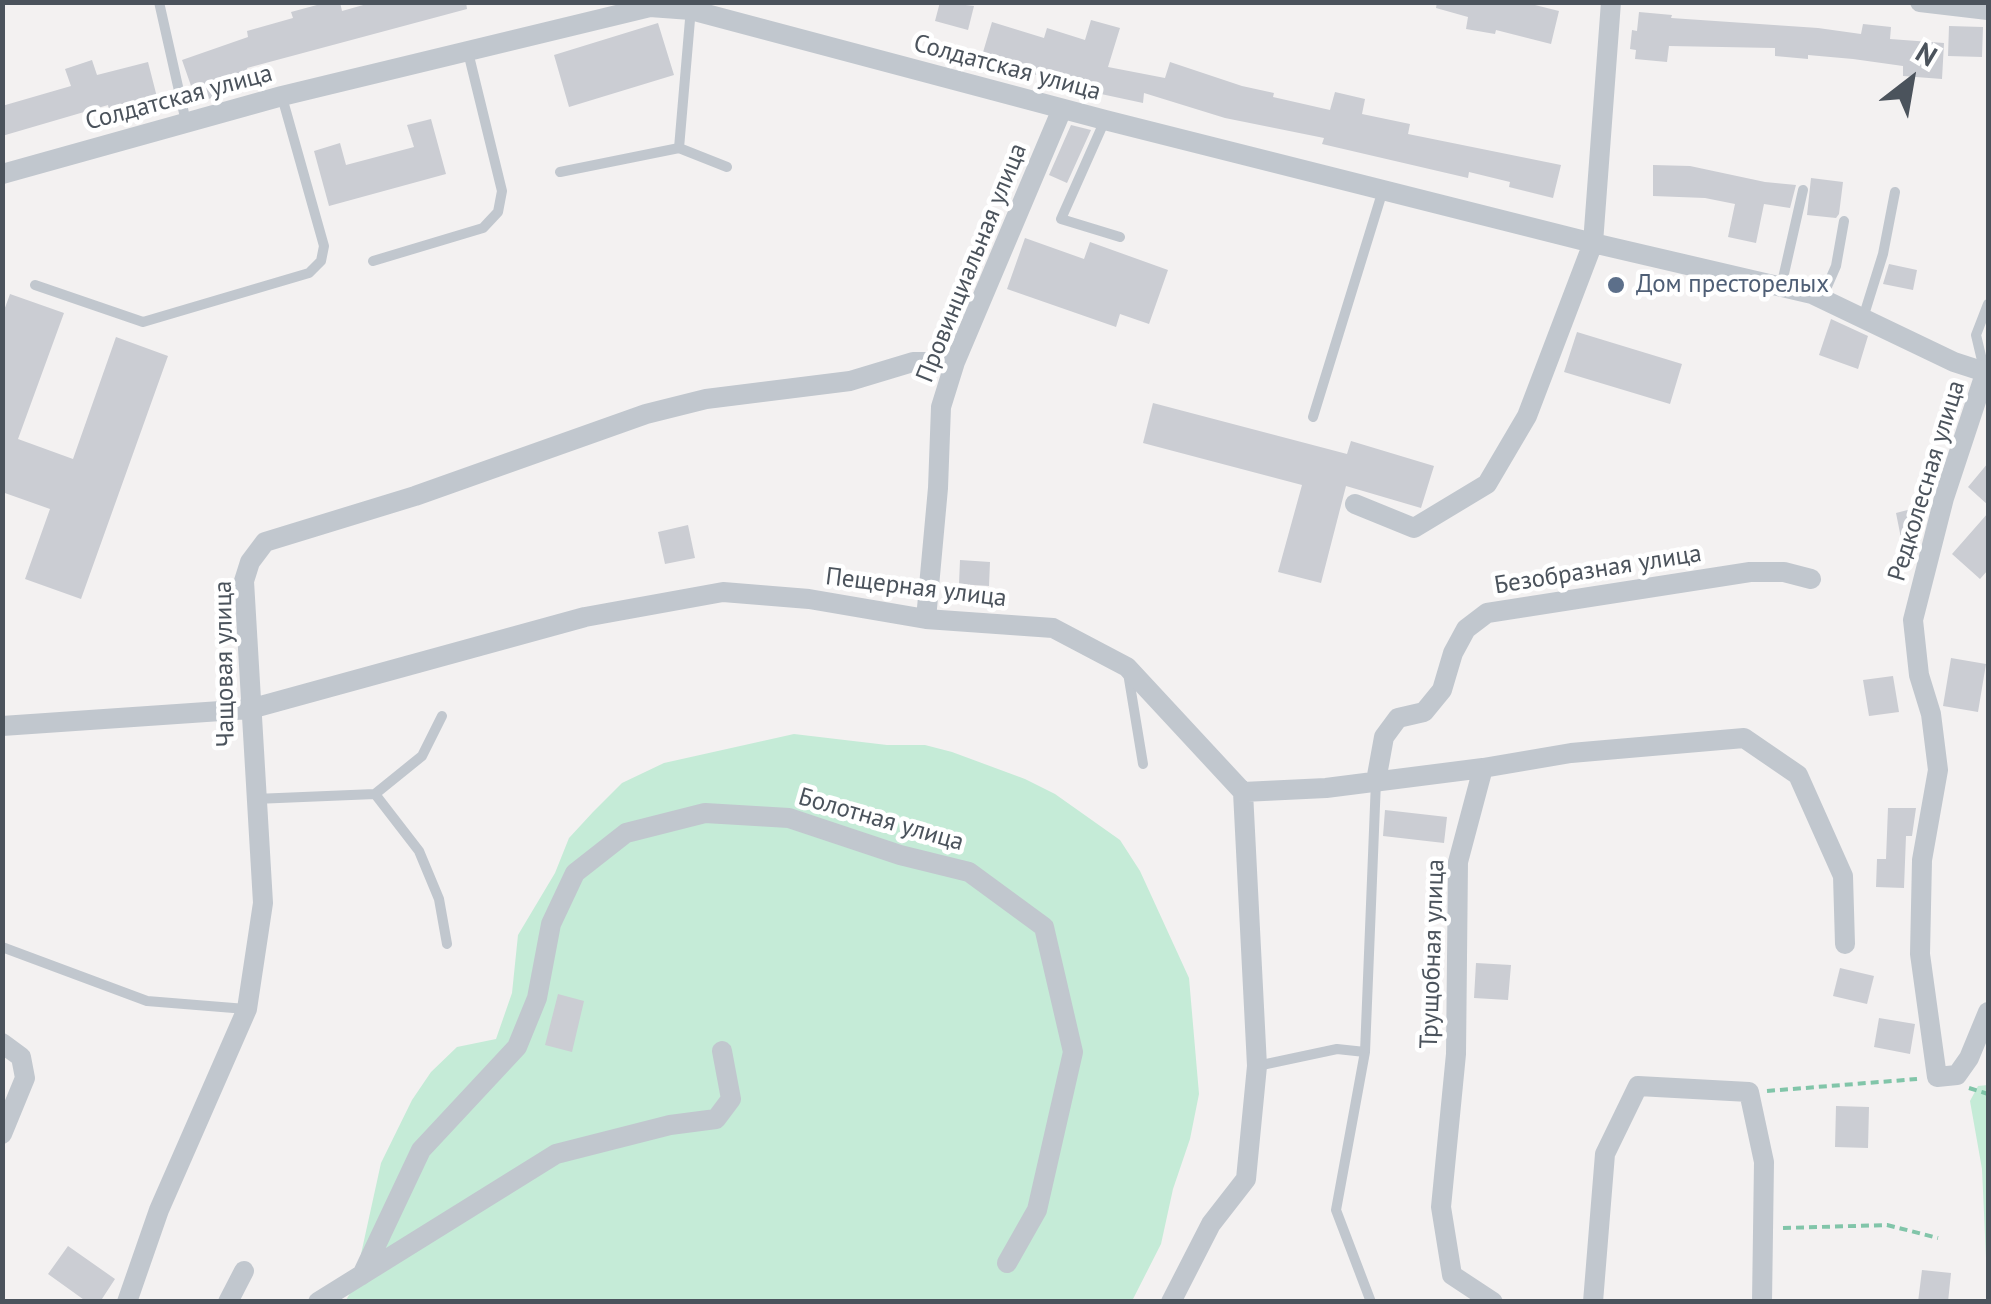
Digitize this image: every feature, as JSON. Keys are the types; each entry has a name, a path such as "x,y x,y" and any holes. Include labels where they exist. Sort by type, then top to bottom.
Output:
{"street":[{"path":"1356,504 1414,528 1487,484 1527,416 1593,244 1611,2"},
{"path":"1920,2 1988,10"},
{"name":"Солдатская улица","path":"2,174 282,96 650,7 691,6 1104,120 1593,244 1780,286 1822,298 1987,374"},
{"name":"Провинциальная улица","path":"926,618 938,488 940,407 955,362 1062,109"},
{"name":"Чащовая улица","path":"127,1302 160,1210 247,1009 262,902 244,581 250,562 266,542 415,496 646,414 706,399 850,382 914,362 955,362"},
{"name":"Редколесная улица","path":"1936,1077 1920,954 1922,860 1938,770 1912,620 1944,498 1987,374"},
{"name":"Безобразная улица","path":"1376,781 1384,737 1398,718 1424,712 1442,690 1453,653 1466,629 1487,613 1750,572 1784,572 1811,579"},
{"name":"Пещерная улица","path":"2,726 250,708 586,617 722,592 809,600 926,618 1053,628 1127,668 1243,792"},
{"path":"1172,1302 1211,1224 1246,1179 1257,1066 1243,792 1326,788 1571,753 1744,738 1798,775 1843,876 1844,944"},
{"name":"Трущобная улица","path":"1483,768 1458,862 1456,1054 1441,1207 1452,1275 1493,1302"},
{"name":"Болотная улица","path":"362,1274 422,1150 517,1047 537,998 551,924 574,873 626,833 705,813 789,818 900,855 970,872 1044,927 1073,1052 1037,1210 1008,1263"},
{"path":"1936,1077 1956,1075 1969,1058 1988,1012"},
{"path":"2,1043 22,1056 25,1078 2,1134"},
{"path":"318,1302 556,1154 670,1125 716,1119 732,1099 722,1051"},
{"path":"1592,1302 1605,1154 1638,1086 1749,1092 1764,1162 1762,1302"},
{"path":"228,1302 244,1271"}],"lane":[{"path":"159,2 186,122"},
{"path":"679,148 691,6"},
{"path":"374,261 483,228 498,212 502,191 468,52"},
{"path":"34,285 143,322 309,273 322,262 324,246 282,96"},
{"path":"1104,120 1061,219 1120,237"},
{"path":"560,172 679,148 727,167"},
{"path":"1313,417 1384,190"},
{"path":"1780,286 1803,190"},
{"path":"1863,318 1883,254 1895,192"},
{"path":"1822,298 1836,266 1844,221"},
{"path":"1987,374 1976,335 1988,304"},
{"path":"1127,668 1143,764"},
{"path":"254,799 375,794 422,756 442,716"},
{"path":"1371,1302 1336,1210 1366,1052 1376,781"},
{"path":"375,794 419,851 439,899 447,944"},
{"path":"2,948 146,1001 247,1009"},
{"path":"1257,1066 1337,1049 1366,1052"}],"path":[{"path":"1749,1092 1936,1077 1988,1094"},
{"path":"1763,1228 1887,1225 1938,1238"}],"green space":[{"path":"794,734 887,745 925,745 1025,779 1055,794 1120,840 1140,871 1189,978 1199,1094 1161,1244 1132,1301 345,1302 354,1286 381,1163 412,1100 431,1072 457,1047 496,1039 512,993 518,935 555,873 569,838 622,783 664,763"},
{"path":"1988,1085 1988,1302 1982,1169 1970,1101 1978,1086"}],"building":[{"path":"340,2 342,11 374,2 466,2 467,9 247,68 252,84 197,103 182,60 248,37 247,31 293,18 291,12"},
{"path":"940,2 974,6 968,30 935,21"},
{"path":"1437,2 1523,2 1559,11 1551,44 1496,30 1495,34 1466,29 1468,17 1436,8"},
{"path":"1639,12 1861,34 1863,24 1891,27 1890,39 1944,43 1942,79 1903,76 1903,66 1853,59 1775,56 1775,48 1669,46 1667,62 1635,59 1636,50 1630,49"},
{"path":"1091,20 1120,28 1108,67 1165,78 1170,62 1274,93 1273,97 1330,110 1335,92 1365,99 1362,114 1410,124 1408,134 1561,165 1553,198 1469,172 1468,178 1322,144 1324,138 1225,118 1144,93 1143,103 1101,94 1100,101 1076,95 1078,87 981,59 992,22 1044,38 1047,28 1085,40"},
{"path":"658,23 674,75 569,107 554,55"},
{"path":"1949,26 1983,27 1982,57 1948,56"},
{"path":"92,60 97,75 148,62 159,105 111,120 108,105 2,136 2,106 71,86 65,69"},
{"path":"431,119 446,174 329,206 314,151 340,143 346,165 414,147 407,125"},
{"path":"1071,125 1091,130 1067,183 1049,175"},
{"path":"1653,165 1690,166 1796,185 1790,208 1764,204 1756,243 1728,237 1735,204 1705,198 1653,196"},
{"path":"1811,178 1843,182 1836,218 1807,215"},
{"path":"1025,238 1084,259 1090,242 1168,270 1149,324 1120,314 1116,327 1007,289"},
{"path":"1889,264 1917,270 1913,290 1883,284"},
{"path":"10,294 64,313 18,439 73,459 116,337 168,356 81,599 25,579 50,509 2,492 2,316"},
{"path":"1831,319 1868,336 1858,369 1819,355"},
{"path":"1577,332 1682,364 1670,404 1564,372"},
{"path":"1153,403 1347,454 1351,441 1434,466 1421,508 1346,486 1321,583 1278,572 1302,485 1143,443"},
{"path":"1988,463 1988,505 1968,487"},
{"path":"1919,507 1923,525 1919,539 1902,543 1896,513"},
{"path":"1988,513 1988,570 1980,579 1952,554"},
{"path":"688,525 695,558 665,564 658,532"},
{"path":"960,560 990,562 989,586 959,584"},
{"path":"1951,658 1986,664 1978,712 1943,706"},
{"path":"1893,676 1899,712 1869,716 1863,680"},
{"path":"1888,808 1916,808 1912,836 1906,836 1904,888 1876,887 1877,859 1886,859"},
{"path":"1385,810 1447,817 1444,843 1383,836"},
{"path":"1476,963 1511,965 1508,1000 1474,998"},
{"path":"1840,968 1874,976 1867,1004 1833,996"},
{"path":"558,994 584,1001 572,1052 545,1045"},
{"path":"1879,1018 1915,1024 1910,1054 1874,1047"},
{"path":"1836,1106 1869,1107 1868,1148 1835,1147"},
{"path":"68,1246 115,1279 100,1302 87,1302 48,1274"},
{"path":"1922,1270 1951,1273 1948,1302 1918,1302"}],"place":[{"name":"Дом престорелых","path":"1616,285"}]}
